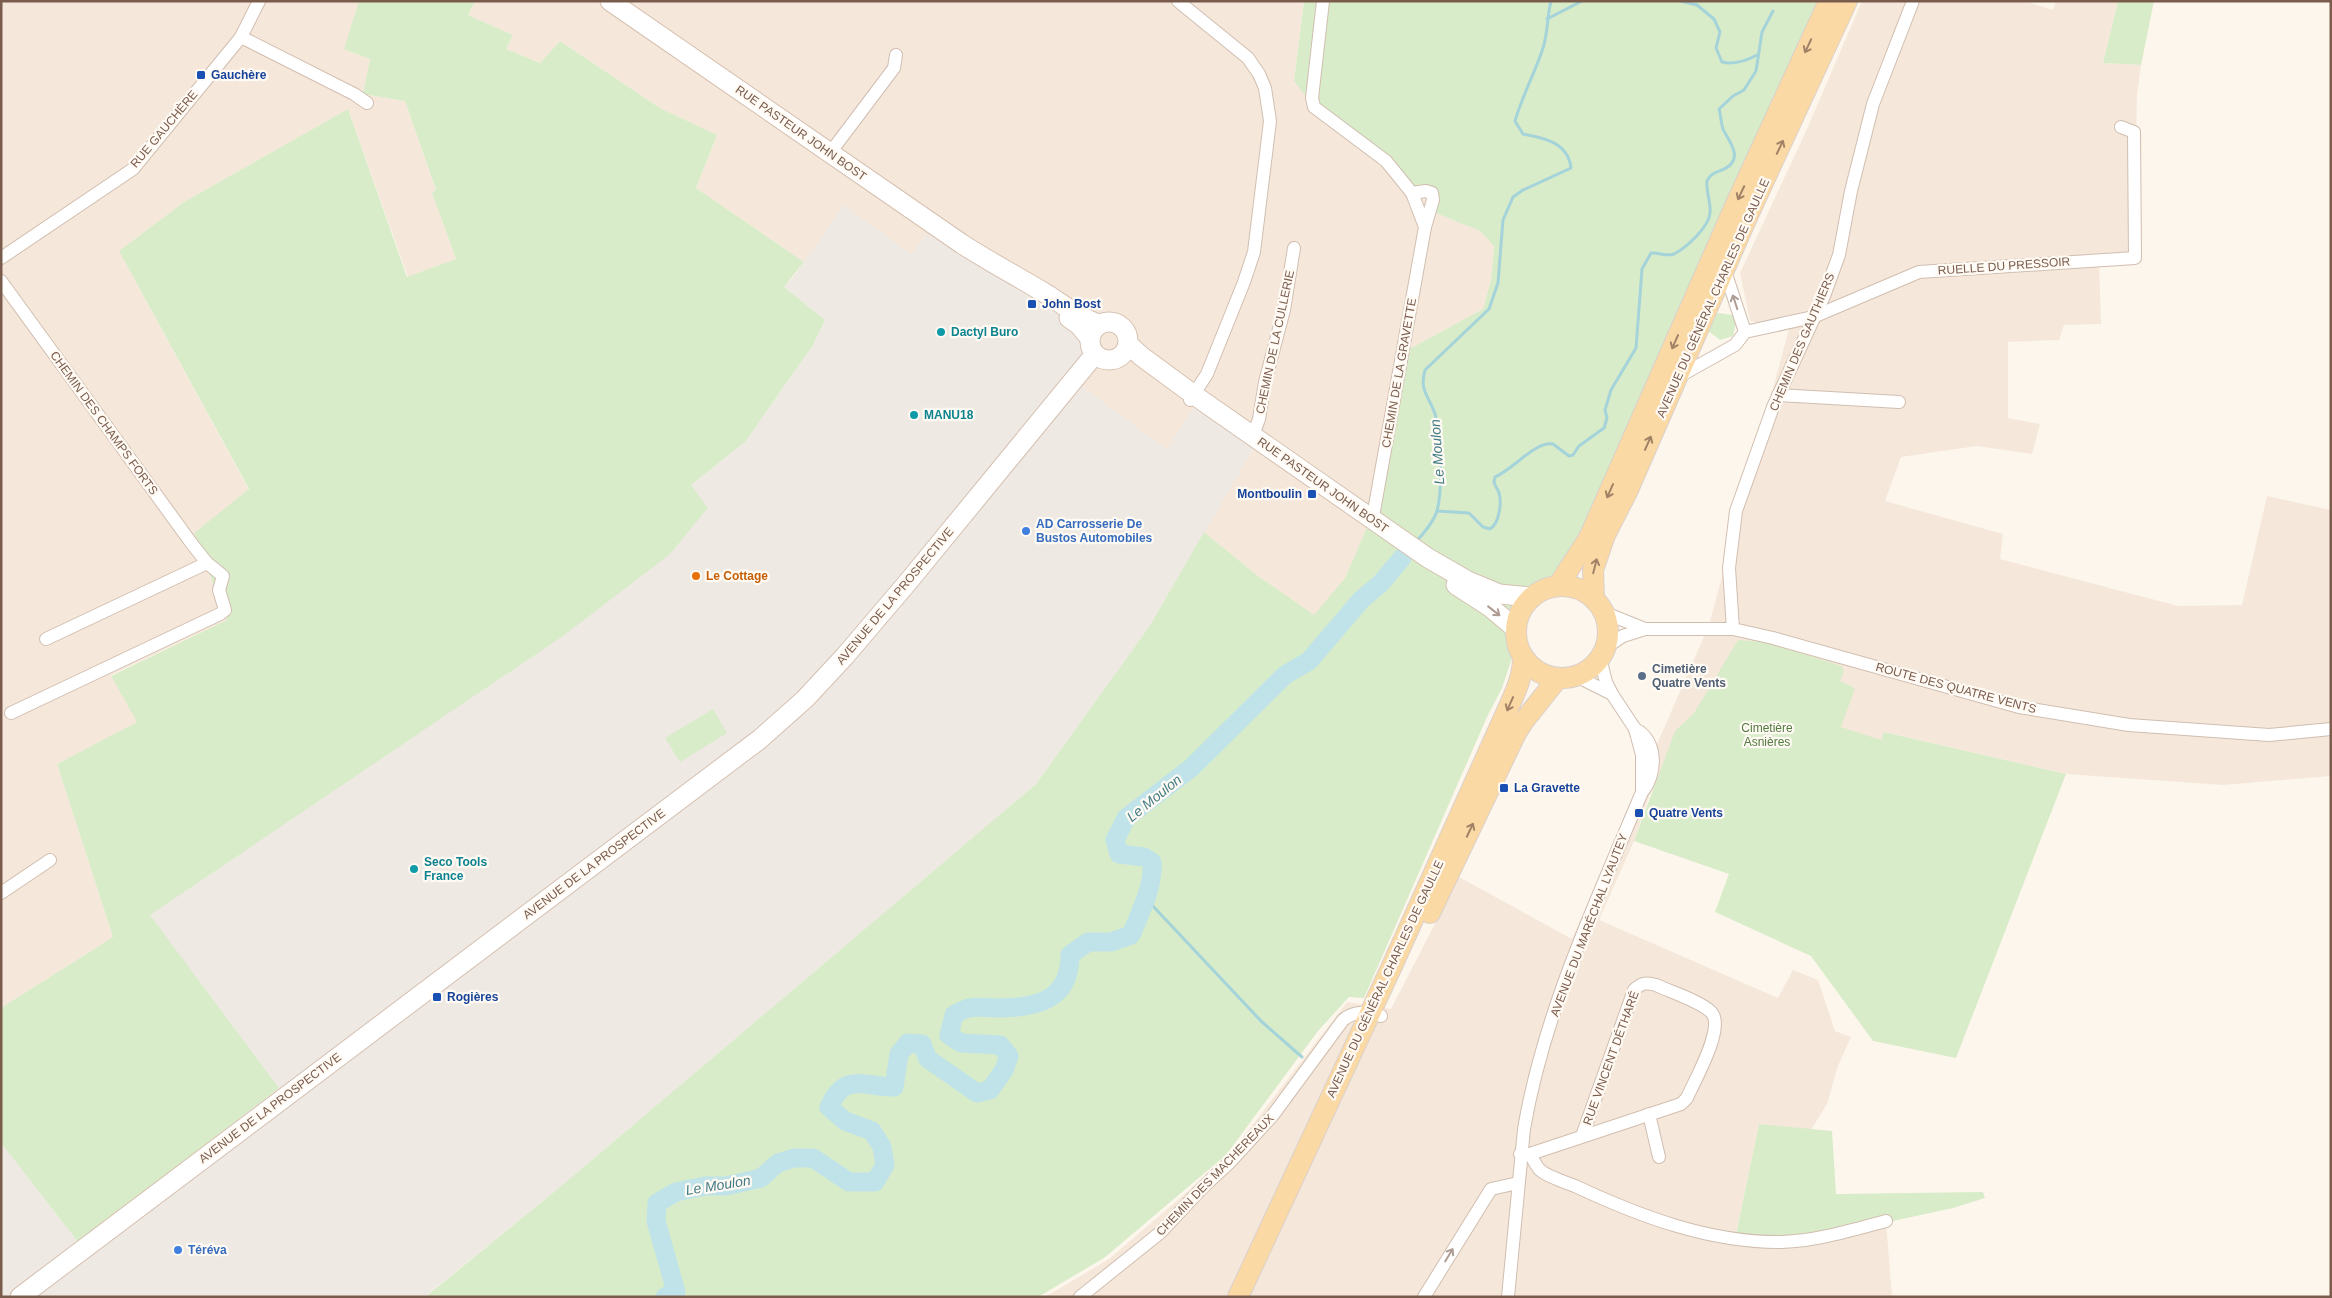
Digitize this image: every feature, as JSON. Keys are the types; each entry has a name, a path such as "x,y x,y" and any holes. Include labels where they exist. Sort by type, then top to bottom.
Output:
{"main road":[{"name":"RUE PASTEUR JOHN BOST","path":"610,1 992,264 1030,293 1079,325 1094,339"},
{"name":"AVENUE DU GÉNÉRAL CHARLES DE GAULLE","path":"1558,586 1593,529 1735,206 1829,1"},
{"name":"AVENUE DU GÉNÉRAL CHARLES DE GAULLE","path":"1238,1297 1375,1015 1516,733 1523,722 1567,677 1585,672 1603,652 1608,635 1598,605 1593,570 1605,535 1627,492 1748,215 1847,1"},
{"path":"1111,321 1122,326 1128,338 1124,350 1105,360 1094,339 1111,321"},
{"name":"AVENUE DE LA PROSPECTIVE","path":"20,1297 760,739 805,699 845,656 908,582 1094,339"},
{"name":"RUE PASTEUR JOHN BOST","path":"1124,350 1427,562 1490,607 1515,628"},
{"name":"RUE PASTEUR JOHN BOST","path":"1191,398 1253,435 1370,519 1397,542"},
{"name":"RUE PASTEUR JOHN BOST","path":"1427,562 1499,594 1531,597"},
{"path":"1515,628 1518,616 1531,597 1544,589 1571,586 1583,591 1598,605"},
{"name":"AVENUE DU GÉNÉRAL CHARLES DE GAULLE","path":"1248,1297 1375,1015 1517,690 1523,671 1523,658 1516,640 1515,628"},
{"path":"1523,658 1538,672 1567,677"}],"street":[{"name":"RUE GAUCHÈRE","path":"1,258 133,169 241,37 259,1"},
{"path":"1178,1 1248,58 1259,74 1265,88 1270,121 1254,252 1228,324 1207,374 1191,398"},
{"path":"1324,1 1312,98 1314,107 1386,161 1412,192 1425,227"},
{"name":"CHEMIN DES GAUTHIERS","path":"1733,629 1729,568 1736,511 1778,395 1824,296 1839,255 1851,191 1873,104 1913,1"},
{"path":"241,37 354,94 366,103"},
{"path":"830,153 894,68 896,55"},
{"name":"RUELLE DU PRESSOIR","path":"1745,332 1813,317 1919,272 2135,258 2134,132 2121,128"},
{"name":"CHEMIN DE LA GRAVETTE","path":"1370,519 1374,511 1425,227 1433,200 1432,193 1426,191 1412,192"},
{"name":"CHEMIN DE LA CULLERIE","path":"1253,435 1259,419 1284,310 1294,248"},
{"path":"1678,377 1735,344 1745,332 1725,271"},
{"name":"CHEMIN DES CHAMPS FORTS","path":"1,282 207,563 223,576 219,590 225,610 11,713"},
{"path":"1778,395 1899,402"},
{"path":"46,639 207,563"},
{"path":"1598,605 1645,629"},
{"path":"1603,652 1623,636 1645,629"},
{"name":"ROUTE DES QUATRE VENTS","path":"1645,629 1733,629 1772,638 2019,707 2129,725 2269,735 2331,729"},
{"name":"AVENUE DU MARÉCHAL LYAUTEY","path":"1508,1297 1518,1183 1525,1154 1528,1105 1560,992 1642,792 1648,785 1651,775 1654,749 1648,752 1612,694 1606,682 1603,652"},
{"path":"1567,677 1612,694"},
{"name":"AVENUE DU MARÉCHAL LYAUTEY","path":"1635,729 1642,755 1642,792"},
{"path":"1,893 50,860"},
{"name":"RUE VINCENT DÉTHARÉ","path":"1525,1154 1582,1136 1680,1104 1687,1098 1712,1040 1716,1022 1712,1013 1704,1007 1648,983 1638,986 1634,990 1582,1136"},
{"name":"CHEMIN DES MACHEREAUX","path":"1080,1297 1161,1232 1203,1187 1231,1161 1273,1115 1343,1020 1351,1014 1375,1015"},
{"path":"1650,1114 1659,1157"},
{"path":"1525,1154 1541,1170 1645,1216 1687,1229 1735,1238 1790,1241 1842,1232 1886,1221"},
{"path":"1424,1297 1491,1189 1518,1183"}],"shaded area":[{"path":"1,1 359,1 345,49 370,59 363,94 405,101 436,191 432,193 456,259 408,277 348,109 184,202 119,251 249,490 194,533 227,620 111,675 138,722 57,764 113,937 1,1008"},
{"path":"475,1 1304,1 1294,82 1426,191 1431,211 1480,231 1494,245 1491,280 1483,309 1404,352 1374,511 1345,578 1314,616 1258,576 1204,532 1254,448 1194,406 1167,450 1080,385 1107,349 932,228 911,254 844,206 804,262 696,188 717,135 660,108 560,41 540,63 506,49 513,35 468,15"},
{"path":"1862,1 2025,1 2053,10 2056,1 2118,1 2103,63 2141,65 2137,95 2134,257 2099,260 2101,324 2064,325 2059,340 2008,342 2008,418 2040,424 2032,454 1977,446 1901,457 1885,501 2003,534 2000,559 2178,606 2242,605 2267,496 2331,510 2331,776 2223,785 2066,774 1885,732 1881,740 1653,785 1634,841 1599,920 1778,998 1793,970 1818,980 1835,1031 1851,1037 1838,1066 1827,1104 1811,1130 1759,1124 1735,1238 1886,1221 1892,1297 1045,1297 1109,1259 1228,1157 1347,1002 1391,1009 1459,877 1572,939 1709,625 1789,329 1750,321 1740,273 1807,129"},
{"path":"844,205 911,254 932,228 1107,349 1080,385 1167,450 1194,406 1254,448 1149,627 1036,784 554,1192 424,1297 1,1297 1,1143 78,1242 279,1088 149,915 562,636 691,485 745,442 813,345 825,320 784,287 794,276"}],"green space":[{"path":"359,1 475,1 468,15 513,35 506,49 540,63 560,41 660,108 717,135 696,188 804,262 784,287 825,320 813,345 745,442 691,485 708,508 669,555 563,636 150,915 279,1088 78,1242 1,1143 1,1008 113,937 57,764 137,722 111,676 227,620 194,533 249,489 119,251 184,202 348,109 407,277 456,259 432,193 436,190 405,101 363,94 370,59 344,49"},
{"path":"1304,1 1829,1 1558,586 1538,590 1527,600 1520,612 1516,640 1507,646 1512,658 1502,688 1487,717 1364,998 1349,997 1318,1031 1226,1155 1104,1258 1038,1297 425,1297 554,1192 1036,784 1149,627 1204,532 1258,576 1314,615 1345,578 1374,511 1404,352 1483,309 1491,280 1494,246 1480,231 1431,211 1433,200 1407,185 1314,107 1294,81"},
{"path":"2118,1 2154,1 2141,65 2103,63"},
{"path":"1719,313 1732,315 1736,323 1733,336 1720,340 1708,331 1714,315"},
{"name":"Cimetière Asnières","path":"1738,640 1765,642 1842,666 1844,672 1840,681 1855,688 1841,727 1881,740 1884,732 2066,774 1956,1058 1873,1041 1811,956 1715,912 1729,874 1634,841 1675,731 1694,713"},
{"path":"713,709 727,733 680,762 665,738"},
{"path":"1759,1124 1832,1131 1836,1194 1983,1192 1985,1198 1953,1208 1842,1232 1735,1239"}],"waterway":[{"name":"Le Moulon","path":"1415,543 1428,528 1437,511 1440,490 1439,435 1435,414 1424,388 1423,377 1425,370 1489,309 1498,283 1503,220 1513,197 1523,190 1571,168 1569,159 1560,147 1539,137 1523,134 1515,121 1543,48 1551,1"},
{"path":"1547,19 1582,1"},
{"path":"1681,1 1697,5 1714,19 1720,32 1716,48 1722,62 1740,62 1757,55"},
{"path":"1437,511 1469,513 1483,527 1490,529 1496,523 1500,507 1500,497 1494,482 1495,477 1532,451 1546,444 1553,444 1569,456 1573,455 1579,446 1604,428 1607,418 1605,410 1611,390 1636,348 1642,269 1651,253 1671,255 1685,247 1696,237 1709,219 1710,209 1707,181 1711,175 1729,166 1733,162 1734,157 1733,148 1723,129 1719,109 1733,96 1744,90 1756,71 1762,32 1773,11"},
{"name":"Le Moulon","path":"1402,558 1408,551"},
{"name":"Le Moulon","path":"665,1297 676,1292 656,1221 657,1203 676,1192 705,1186 726,1186 761,1178 778,1163 794,1158 813,1158 849,1182 875,1182 885,1165 882,1147 872,1131 845,1121 829,1107 835,1096 849,1085 864,1084 894,1087 899,1054 908,1043 922,1044 928,1059 977,1093 990,1090 1004,1070 1009,1056 1000,1045 961,1043 949,1035 954,1015 972,1007 1011,1008 1048,999 1064,983 1070,955 1088,942 1111,942 1131,935 1149,890 1152,862 1144,857 1119,854 1115,840 1126,818 1191,768 1285,675 1309,661 1361,600 1381,583 1402,558"},
{"path":"1145,901 1151,904 1261,1021 1302,1057"}],"place":[{"name":"Gauchère","path":"201,75"},
{"name":"John Bost","path":"1032,304"},
{"name":"Dactyl Buro","path":"941,332"},
{"name":"MANU18","path":"914,415"},
{"name":"Montboulin","path":"1312,494"},
{"name":"AD Carrosserie De Bustos Automobiles","path":"1026,531"},
{"name":"Le Cottage","path":"696,576"},
{"name":"Cimetière Quatre Vents","path":"1642,676"},
{"name":"La Gravette","path":"1504,788"},
{"name":"Quatre Vents","path":"1639,813"},
{"name":"Seco Tools France","path":"414,869"},
{"name":"Rogières","path":"437,997"},
{"name":"Téréva","path":"178,1250"}]}
